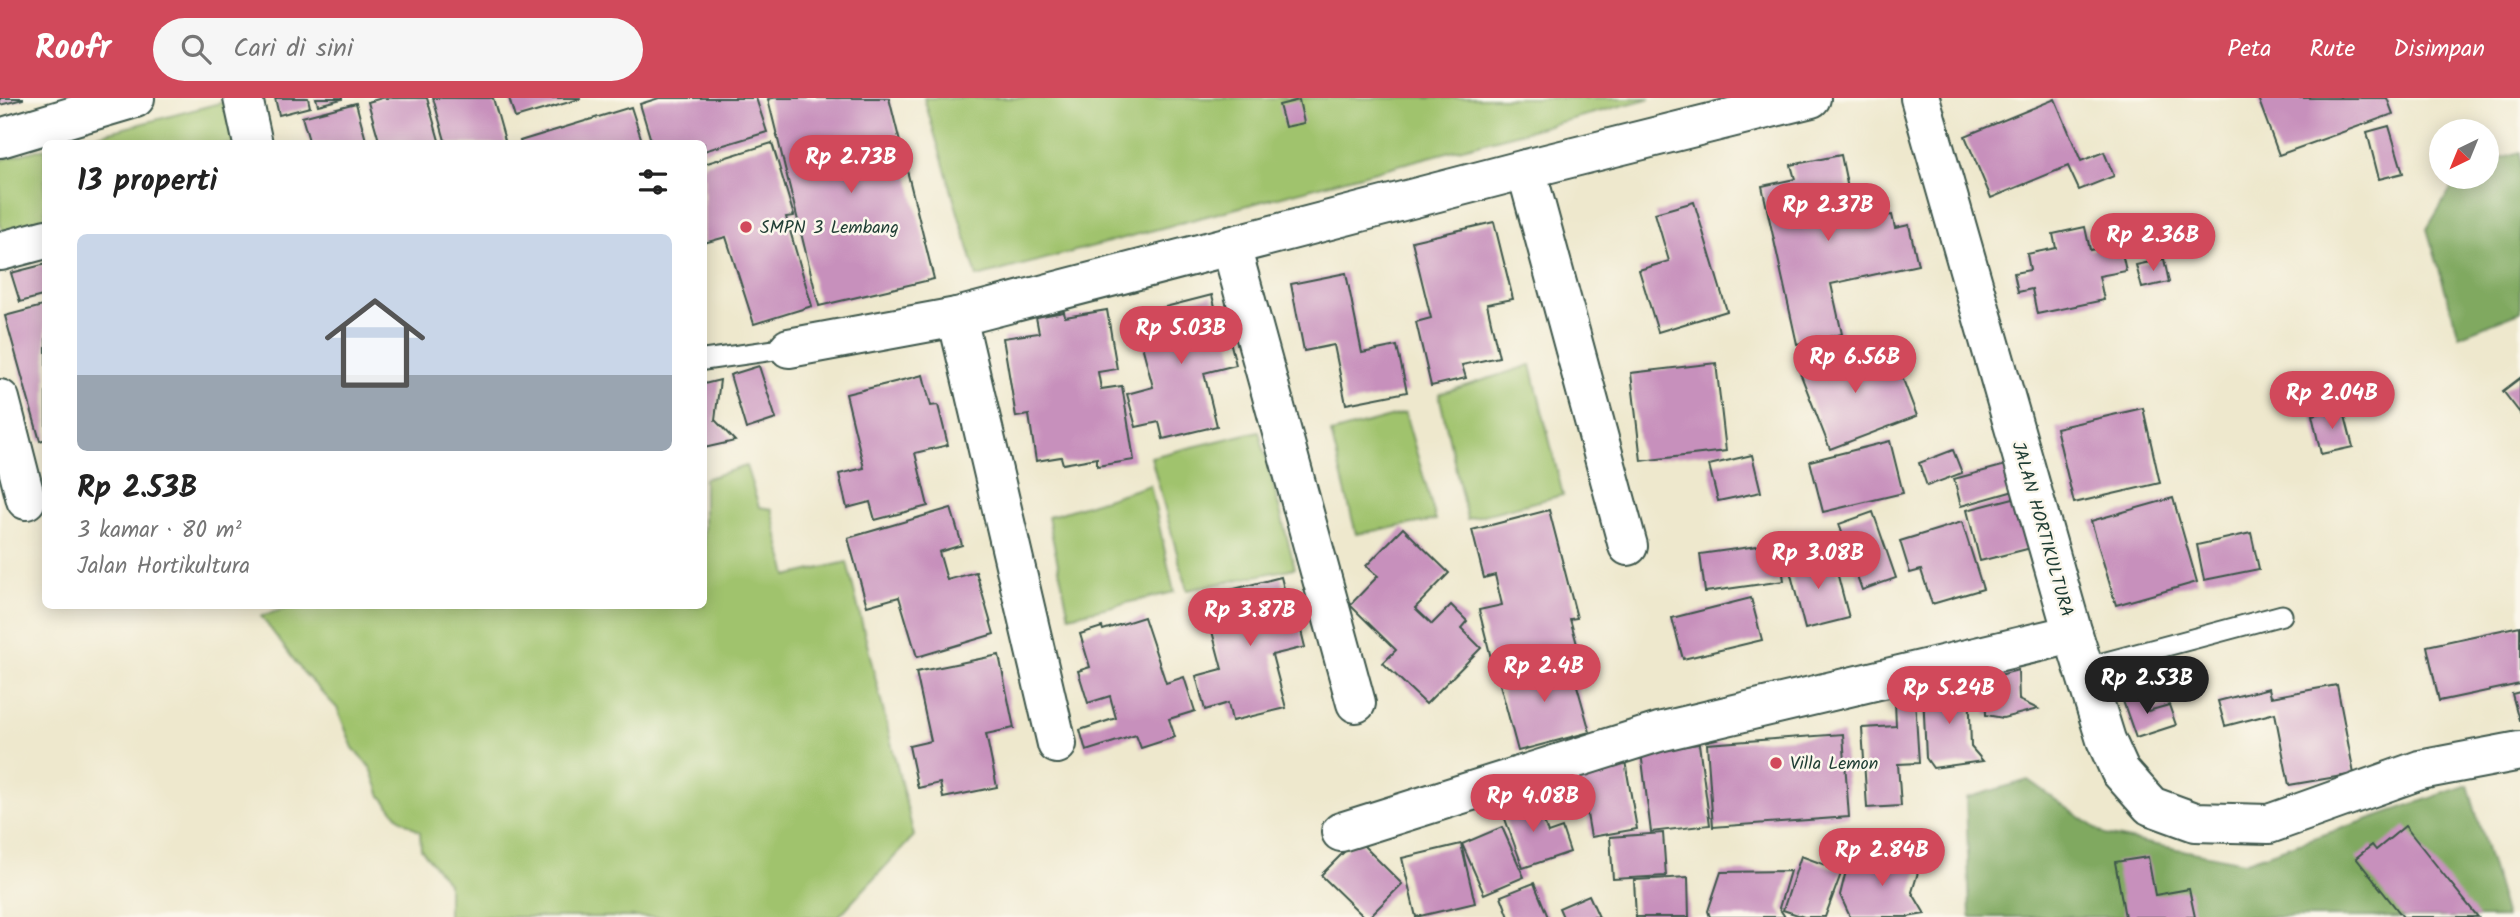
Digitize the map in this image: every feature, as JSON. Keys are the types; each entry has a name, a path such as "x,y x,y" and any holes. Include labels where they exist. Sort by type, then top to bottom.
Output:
{"street":[{"path":"0,138 135,98"},
{"path":"243,98 252,140"},
{"path":"789,348 957,317 1811,98"},
{"name":"JALAN HORTIKULTURA","path":"1340,832 1660,732 2079,651 1920,98"},
{"path":"1526,169 1628,546"},
{"path":"0,261 0,249 42,240"},
{"path":"1231,246 1356,703"},
{"path":"957,317 1057,744"},
{"path":"0,399 26,500"},
{"path":"2079,651 2106,740 2120,771 2151,806 2195,822 2269,824 2420,770 2520,751"}],"lane":[{"path":"707,360 789,348"},
{"path":"2079,651 2282,615"}],"green space":[{"path":"924,98 1651,98 977,277"},
{"path":"235,99 241,140 79,140"},
{"path":"42,149 42,227 4,237 0,223 0,160"},
{"path":"2520,152 2520,312 2459,336 2427,229 2451,189 2499,189 2499,158"},
{"path":"1531,365 1563,495 1467,519 1439,394"},
{"path":"1405,413 1436,520 1356,534 1331,433"},
{"path":"1259,431 1295,568 1187,590 1151,457"},
{"path":"746,466 759,507 772,509 787,576 847,562 914,836 838,917 448,917 448,883 421,849 420,832 400,819 381,796 371,768 353,748 337,708 303,672 261,616 285,609 707,609 707,478"},
{"path":"1150,485 1174,592 1069,616 1048,517"},
{"path":"2028,780 2105,835 2244,862 2468,785 2506,917 1970,917 1966,798"}],"building":[{"path":"0,98 23,98 23,99 0,105"},
{"path":"275,98 308,98 310,107 279,115"},
{"path":"316,98 342,98 342,99 318,105"},
{"path":"382,98 427,98 439,140 379,140 368,102"},
{"path":"433,98 493,98 505,140 445,140"},
{"path":"509,98 580,98 580,99 515,118"},
{"path":"659,98 756,98 767,132 707,150 707,140 651,140 640,104"},
{"path":"889,98 934,279 819,306 768,99"},
{"path":"2258,98 2387,98 2393,114 2279,155"},
{"path":"2055,99 2081,161 2104,152 2114,176 2079,190 2068,166 1991,198 1965,136"},
{"path":"1299,100 1304,123 1285,127 1279,105"},
{"path":"356,103 366,140 309,140 302,117"},
{"path":"631,107 642,140 523,140"},
{"path":"2389,126 2403,173 2379,179 2367,132"},
{"name":"SMPN 3 Lembang","path":"772,143 794,216 786,217 812,306 754,324 726,237 707,242 707,163"},
{"path":"1841,155 1852,208 1875,202 1878,217 1892,215 1895,228 1909,225 1918,265 1831,284 1842,334 1797,344 1762,186 1795,179 1791,165"},
{"path":"1694,202 1727,311 1658,332 1639,270 1669,261 1655,213"},
{"path":"1494,222 1513,299 1487,304 1499,357 1462,365 1466,378 1431,386 1416,322 1431,318 1412,241"},
{"path":"2085,227 2090,250 2120,244 2126,271 2099,276 2104,300 2037,314 2032,289 2018,292 2014,273 2030,270 2027,254 2056,248 2053,234"},
{"path":"2164,259 2169,282 2142,288 2136,265"},
{"path":"42,265 42,296 20,302 11,273"},
{"path":"1346,273 1362,353 1397,346 1407,392 1346,404 1334,345 1304,351 1291,284"},
{"path":"1212,295 1220,326 1226,324 1236,365 1204,373 1217,426 1163,439 1159,422 1136,427 1127,394 1153,387 1134,315"},
{"path":"42,306 40,441 5,316"},
{"path":"1107,310 1117,369 1098,372 1101,389 1122,386 1134,460 1097,466 1097,458 1063,464 1061,457 1036,461 1029,415 1016,417 1003,338 1039,333 1036,317 1064,312 1065,317"},
{"path":"1851,344 1861,369 1894,356 1917,416 1830,449 1797,365"},
{"path":"1716,363 1726,451 1641,461 1631,373"},
{"path":"759,366 776,419 746,429 730,375"},
{"path":"923,375 931,406 938,405 948,445 915,453 928,506 875,520 870,502 847,508 839,474 864,468 846,394"},
{"path":"2520,378 2520,413 2503,391"},
{"path":"720,380 715,420 735,441 707,447 707,383"},
{"path":"2143,408 2160,483 2074,503 2056,428"},
{"path":"2343,408 2353,447 2321,454 2312,415"},
{"path":"1890,441 1903,493 1823,512 1810,461"},
{"path":"1953,450 1962,473 1927,486 1919,463"},
{"path":"1752,455 1761,492 1718,501 1709,465"},
{"path":"2006,465 2014,491 1961,506 1954,479"},
{"path":"2021,496 2035,547 1980,561 1967,510"},
{"path":"2173,498 2197,582 2116,605 2091,521"},
{"path":"951,508 962,545 939,552 947,580 976,572 994,634 917,657 899,597 867,606 848,538"},
{"path":"1549,510 1577,618 1570,619 1577,644 1493,666 1479,610 1502,605 1495,575 1484,578 1472,530"},
{"path":"1873,512 1896,578 1862,590 1839,524"},
{"path":"1962,522 1983,589 1932,604 1921,570 1910,573 1900,541"},
{"path":"1403,528 1449,573 1415,608 1432,624 1451,605 1467,621 1461,628 1481,648 1426,704 1383,663 1396,650 1350,605 1378,576 1366,566"},
{"path":"2251,533 2259,569 2204,580 2197,545"},
{"path":"1779,543 1784,581 1705,592 1700,554"},
{"path":"1832,553 1849,618 1805,629 1788,563"},
{"path":"1281,577 1289,608 1295,606 1305,647 1272,655 1286,708 1232,721 1228,703 1205,710 1196,676 1222,669 1203,597"},
{"path":"1751,598 1762,640 1683,659 1672,618"},
{"path":"1144,617 1166,683 1184,677 1195,711 1169,719 1175,737 1141,748 1136,735 1086,751 1080,730 1116,718 1110,696 1088,703 1078,671 1090,667 1080,634"},
{"path":"2520,626 2520,684 2439,701 2427,646"},
{"path":"999,655 1014,728 986,734 997,787 943,798 940,783 918,788 909,746 931,741 916,672"},
{"path":"1569,657 1590,732 1518,751 1498,677"},
{"path":"2018,670 2019,700 2038,709 2003,718 1986,715 1985,679"},
{"path":"1969,681 1971,747 1983,761 1933,768 1926,758 1923,692"},
{"path":"2337,685 2354,774 2289,785 2275,713 2225,726 2218,701 2269,688 2271,697"},
{"path":"2142,691 2148,711 2169,705 2176,725 2136,738 2122,698"},
{"path":"2520,692 2520,720 2519,720 2512,694"},
{"path":"1915,700 1919,763 1898,764 1901,806 1867,808 1862,728 1896,726 1895,701"},
{"name":"Villa Lemon","path":"1843,734 1849,817 1713,827 1707,744"},
{"path":"1699,744 1710,825 1651,832 1641,752"},
{"path":"1625,761 1637,829 1591,837 1579,769"},
{"path":"1535,797 1548,833 1562,828 1570,852 1523,868 1501,808"},
{"path":"2405,826 2478,917 2403,917 2356,858 2372,845 2376,850"},
{"path":"1502,827 1524,877 1484,894 1462,844"},
{"path":"1663,833 1666,876 1613,879 1610,837"},
{"path":"1357,839 1402,884 1369,917 1364,917 1321,875"},
{"path":"1461,844 1475,903 1416,917 1402,858"},
{"path":"1801,856 1842,871 1825,917 1804,917 1783,910"},
{"path":"1923,856 1912,892 1925,914 1907,917 1850,917 1840,895 1848,863"},
{"path":"2148,857 2155,895 2189,889 2195,917 2125,917 2115,862"},
{"path":"1790,871 1779,908 1785,917 1710,917 1708,911 1721,872"},
{"path":"1688,877 1689,917 1636,917 1634,880"},
{"path":"1534,883 1548,917 1509,917 1501,896"},
{"path":"1589,895 1599,917 1563,917 1559,908"}],"place":[{"name":"SMPN 3 Lembang","path":"746,227"},
{"name":"Villa Lemon","path":"1776,763"}]}
